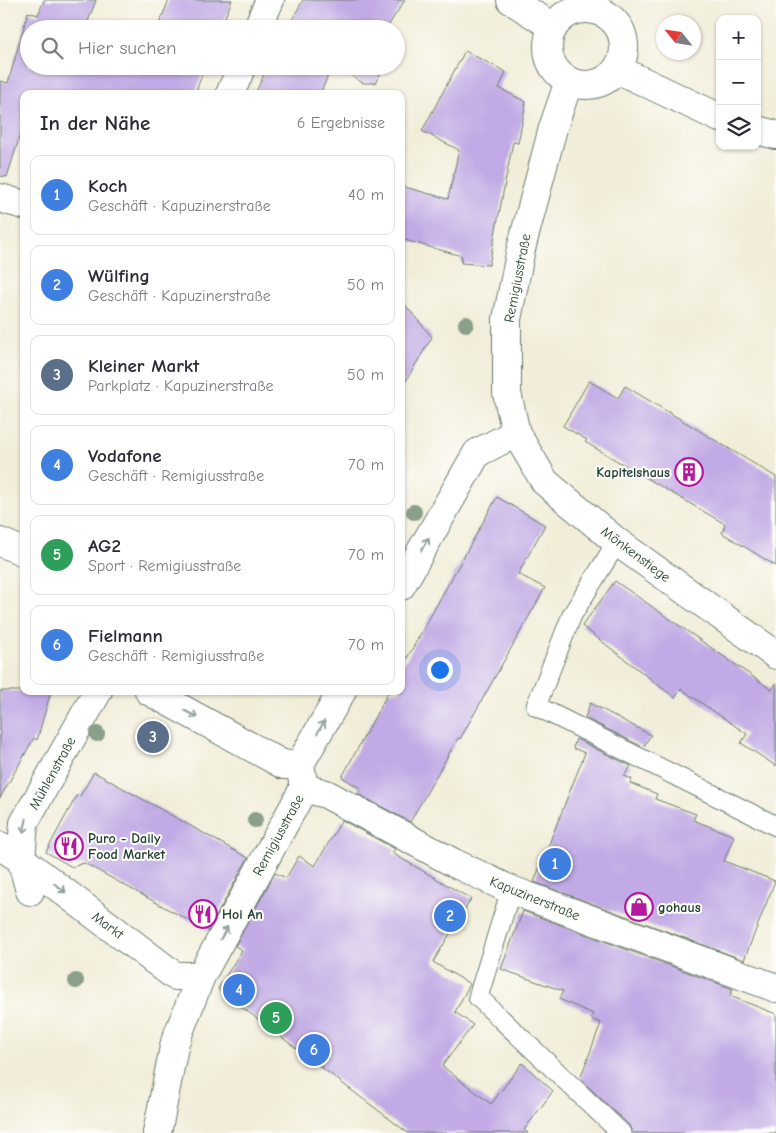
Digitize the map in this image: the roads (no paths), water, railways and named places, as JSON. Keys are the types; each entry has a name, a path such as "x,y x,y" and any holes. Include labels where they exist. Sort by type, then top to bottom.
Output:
{"street":[{"path":"262,20 270,0"},
{"path":"511,0 554,26"},
{"path":"596,5 616,23 622,34 624,46 622,58 616,69 600,82 580,85 569,81 559,74 552,64 548,51 549,38 554,26 561,18 571,11 596,5"},
{"path":"616,69 716,116"},
{"path":"232,90 238,75"},
{"name":"Remigiusstraße","path":"516,433 507,393 507,319 524,240 553,128 569,81"},
{"path":"761,131 776,135"},
{"path":"0,198 20,204"},
{"path":"405,579 477,453 516,433"},
{"name":"Mönkenstiege","path":"516,433 545,482 616,542 776,654"},
{"path":"0,542 20,550"},
{"name":"Mühlenstraße","path":"10,852 24,823 96,695"},
{"name":"Kapuzinerstraße","path":"155,695 284,765 326,794 454,863 511,890 776,988"},
{"name":"Remigiusstraße","path":"157,1133 175,1042 201,976 302,776 340,695"},
{"path":"10,852 30,891"},
{"name":"Markt","path":"10,852 175,976 201,976"}],"lane":[{"path":"616,542 572,615 536,706 776,826"},
{"path":"511,890 478,997 621,1133"}],"place":[{"name":"Kapitelshaus","path":"689,472"},
{"name":"Kleiner Markt","path":"153,737"},
{"name":"Puro - Daily Food Market","path":"69,846"},
{"name":"Koch","path":"555,864"},
{"name":"gohaus","path":"639,907"},
{"name":"Hoi An","path":"203,914"},
{"name":"Wülfing","path":"450,916"},
{"name":"Vodafone","path":"239,990"},
{"name":"AG2","path":"276,1018"},
{"name":"Fielmann","path":"314,1050"}]}
